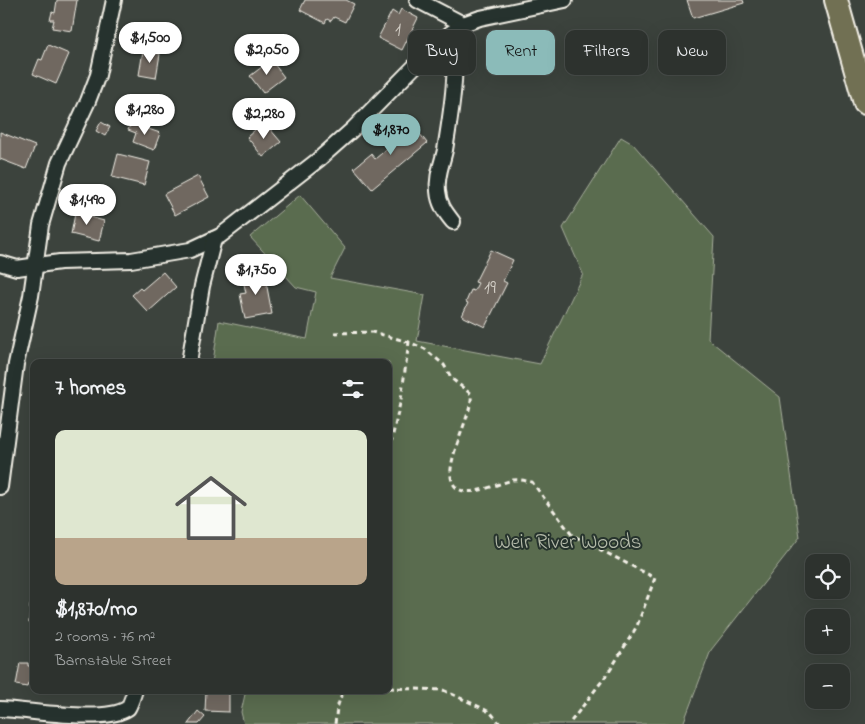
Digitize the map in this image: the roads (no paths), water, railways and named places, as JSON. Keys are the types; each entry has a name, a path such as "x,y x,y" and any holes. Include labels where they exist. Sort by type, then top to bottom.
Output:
{"main road":[{"path":"836,0 865,103"}],"street":[{"path":"0,487 16,364 31,296 41,225 59,163 98,75 114,0"},
{"path":"417,0 463,24"},
{"path":"455,30 463,24 480,18 565,0"},
{"path":"0,263 17,268 60,262 131,260 190,250 214,239 318,160 353,129 408,73"},
{"path":"453,75 452,101 438,186 441,204 453,222"},
{"path":"190,359 202,286 214,239"},
{"path":"0,709 73,722 111,721 121,716 128,708 133,694"}],"park label":[{"name":"Weir River Woods","path":"568,541"}]}
